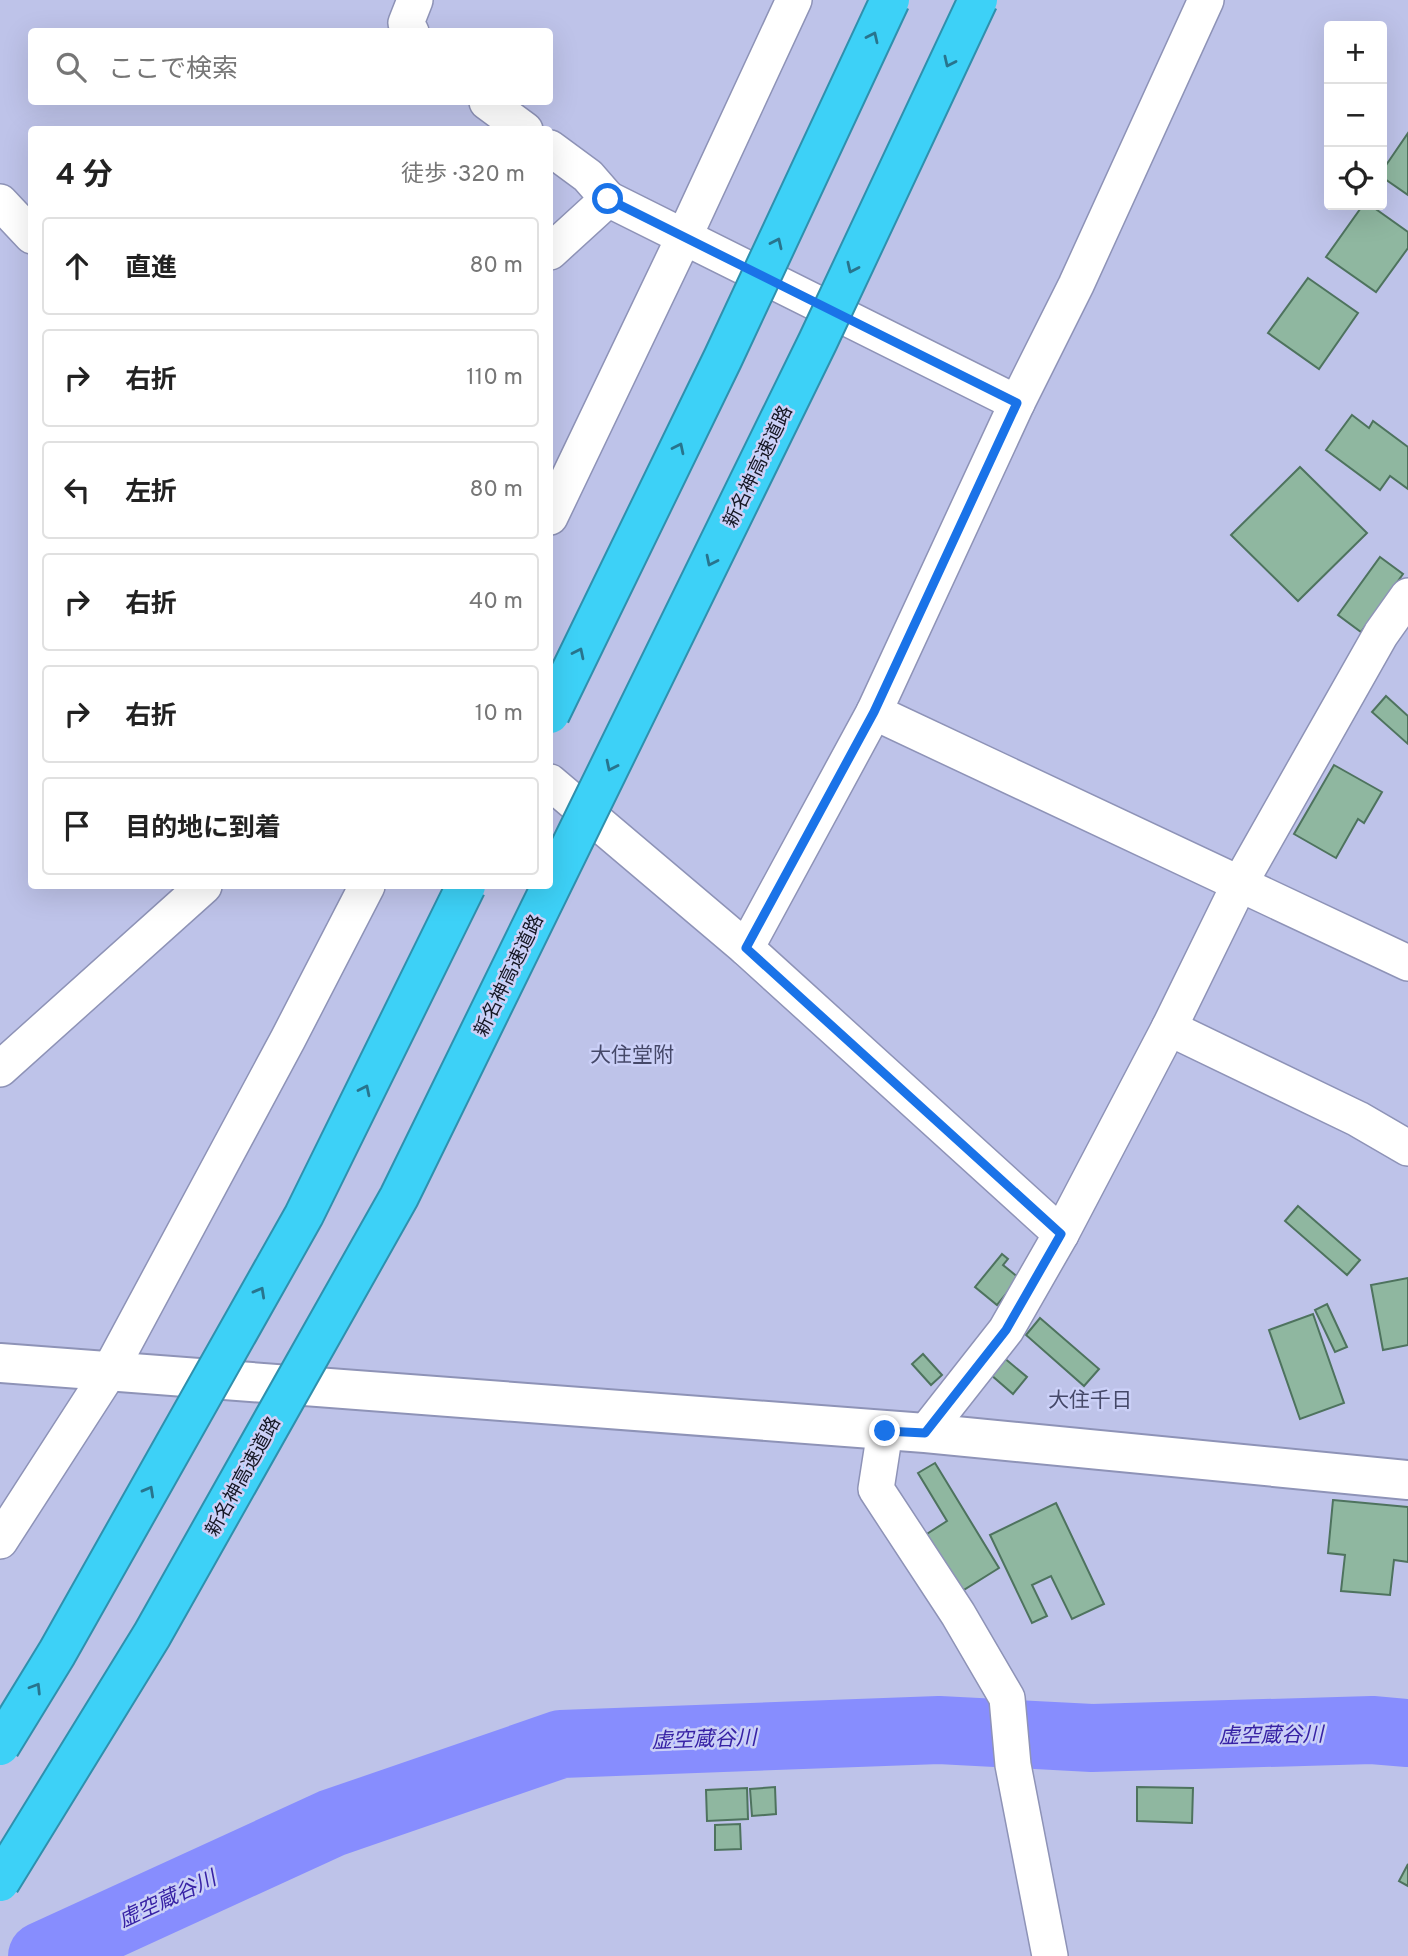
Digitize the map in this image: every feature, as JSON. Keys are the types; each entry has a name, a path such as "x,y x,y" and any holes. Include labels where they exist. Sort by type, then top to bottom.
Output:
{"highway":[{"path":"553,708 723,358 890,0"},
{"name":"新名神高速道路","path":"553,882 818,341 978,0"},
{"path":"0,1746 57,1654 304,1215 465,889"},
{"name":"新名神高速道路","path":"0,1882 152,1635 399,1197 550,889"}],"street":[{"path":"409,28 406,23 415,0"},
{"path":"553,511 794,0"},
{"path":"746,948 874,712 1017,403 1076,285 1206,0"},
{"path":"491,105 520,126"},
{"path":"553,150 588,177 608,199 1017,403"},
{"path":"553,249 608,199"},
{"path":"0,202 28,232"},
{"path":"925,1433 1006,1330 1061,1234 1170,1028 1240,883 1381,634 1408,596"},
{"path":"874,712 1408,963"},
{"path":"553,785 746,948 1061,1234"},
{"path":"0,1069 201,889"},
{"path":"0,1541 109,1372 365,889"},
{"path":"1170,1028 1358,1119 1408,1148"},
{"path":"0,1363 925,1433 1408,1480"},
{"path":"885,1431 876,1489 958,1614 1007,1698 1013,1765 1050,1956"}],"building":[{"path":"1408,133 1408,195 1387,180 1387,164"},
{"path":"1359,210 1377,210 1408,232 1408,248 1376,292 1326,257"},
{"path":"1308,278 1358,313 1319,369 1268,333"},
{"path":"1352,415 1369,428 1373,421 1408,447 1408,489 1390,476 1380,490 1326,450"},
{"path":"1300,467 1367,533 1298,601 1231,535"},
{"path":"1380,557 1403,574 1361,632 1338,615"},
{"path":"1386,696 1408,716 1408,744 1372,712"},
{"path":"1334,765 1382,792 1364,823 1358,819 1336,858 1294,834"},
{"path":"1298,1206 1360,1260 1347,1275 1285,1221"},
{"path":"1002,1254 1008,1259 1003,1265 1019,1278 997,1305 975,1287"},
{"path":"1408,1278 1408,1345 1383,1350 1371,1285"},
{"path":"1327,1304 1347,1347 1335,1352 1315,1310"},
{"path":"1313,1314 1344,1403 1300,1419 1269,1330"},
{"path":"1040,1318 1099,1369 1084,1386 1026,1335"},
{"path":"923,1354 942,1375 931,1385 912,1364"},
{"path":"1003,1357 1027,1377 1013,1394 990,1374"},
{"path":"935,1463 999,1568 954,1596 919,1539 947,1521 918,1473"},
{"path":"1333,1500 1408,1507 1408,1562 1394,1560 1390,1595 1341,1591 1345,1555 1328,1553"},
{"path":"1056,1503 1104,1604 1072,1619 1051,1576 1032,1585 1047,1616 1032,1623 990,1535"},
{"path":"775,1787 776,1814 752,1816 750,1789"},
{"path":"1137,1787 1193,1788 1192,1823 1137,1821"},
{"path":"747,1788 748,1819 707,1821 706,1790"},
{"path":"740,1824 741,1849 715,1850 715,1825"},
{"path":"1408,1864 1408,1886 1399,1881"}],"waterway":[{"name":"虚空蔵谷川","path":"42,1956 332,1823 561,1744 939,1730 1092,1738 1372,1730 1408,1733"}],"district":[{"name":"大住堂附","path":"632,1055"},
{"name":"大住千日","path":"1090,1400"}],"route":[{"path":"608,199 1017,403 874,712 746,948 1061,1234 1006,1330 925,1433 885,1431"}]}
